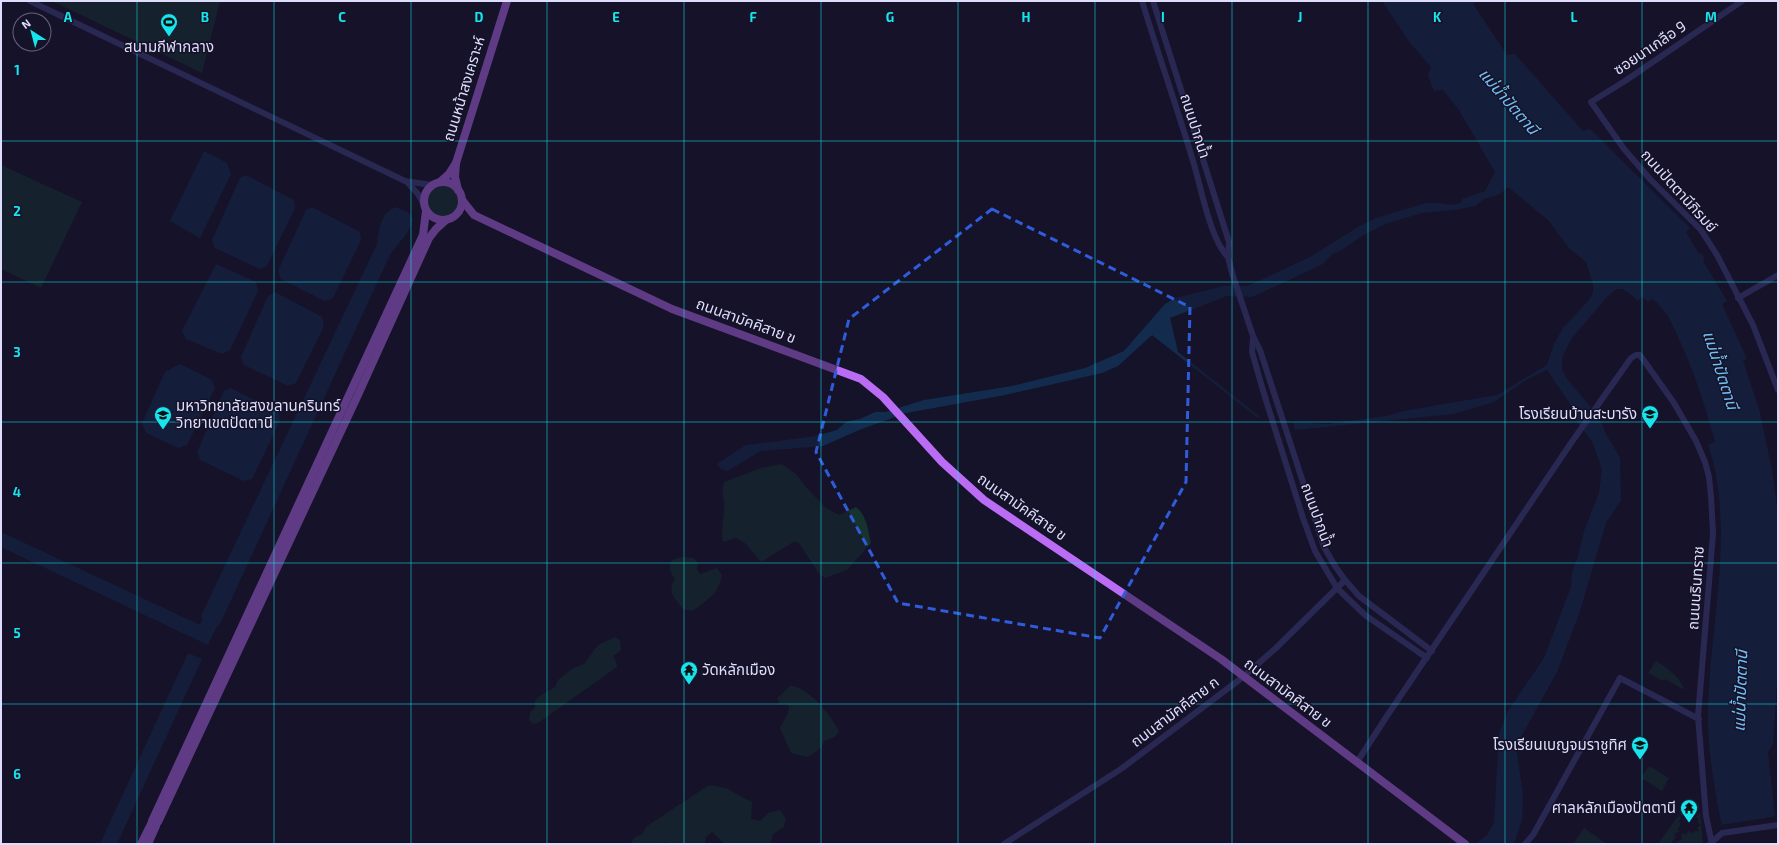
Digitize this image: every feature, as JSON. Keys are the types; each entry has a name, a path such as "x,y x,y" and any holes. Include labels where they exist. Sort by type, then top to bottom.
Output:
{"main road":[{"name":"ถนนหน้าสงเคราะห์","path":"458,190 455,178 456,163 506,1"},
{"name":"ถนนหน้าสงเคราะห์","path":"436,184 449,174 456,163"},
{"path":"141,844 154,823 357,396 429,238 436,229 449,220 460,211 462,200 458,190 450,184 436,184 425,193 423,203 426,211 434,219 449,220 462,215 474,216"},
{"name":"ถนนสามัคคีสาย ข","path":"462,200 474,216 672,309 861,378 874,388 942,462 984,500 1150,610 1222,660 1465,844"},
{"path":"148,844 154,823 423,235 426,211"}],"street":[{"path":"30,1 406,181 436,184"},
{"name":"ถนนปากน้ำ","path":"1142,1 1219,246 1228,257"},
{"name":"ถนนปากน้ำ","path":"1153,1 1229,242 1228,257 1242,306 1260,350 1324,547 1345,580 1359,596 1432,651"},
{"name":"ซอยนาเกลือ 9","path":"1591,102 1625,81 1742,1"},
{"path":"1165,75 1175,71"},
{"name":"ถนนปัตตานีภิรมย์","path":"1591,102 1624,149 1644,173 1700,230 1717,255 1753,325 1778,390"},
{"path":"406,181 418,194 423,203"},
{"path":"1738,298 1778,274"},
{"name":"ถนนปากน้ำ","path":"1253,336 1252,352 1303,518 1315,551 1338,588 1365,615 1427,658"},
{"name":"ถนนนรินทราช","path":"1432,651 1631,358 1636,355 1642,357 1674,403 1698,446 1709,477 1712,496 1713,534 1698,719 1706,816 1711,843"},
{"name":"ถนนสามัคคีสาย ก","path":"1004,844 1121,769 1243,677 1287,638 1345,580"},
{"path":"1358,762 1387,716 1432,651"},
{"path":"1525,844 1533,835 1620,678 1698,719"},
{"path":"1711,843 1722,833 1778,825"},
{"path":"1532,844 1533,835"}],"highlighted area":[{"path":"992,209 1190,307 1186,482 1100,638 898,603 816,452 849,319"}],"green space":[{"name":"สนามกีฬากลาง","path":"52,1 220,1 202,73"},
{"path":"1,165 82,202 41,288 1,269"},
{"path":"443,186 449,187 457,195 457,207 449,215 443,216 437,215 429,207 428,201 429,195 437,187"},
{"path":"782,464 796,474 825,507 839,515 856,507 863,514 871,543 847,570 825,578 819,574 799,543 795,541 761,562 746,544 736,538 723,542 722,532 724,504 722,491 724,482 761,468"},
{"path":"682,557 693,558 698,562 697,569 700,574 717,568 722,575 718,587 712,596 692,611 683,609 674,598 672,591 675,579 670,570 670,565 672,560"},
{"path":"615,637 620,640 621,650 613,656 617,667 538,723 533,724 529,720 530,712 535,708 535,702 538,697 555,687 558,680 573,668 584,664 598,645"},
{"path":"1656,661 1668,669 1680,681 1684,690 1665,679 1663,681 1648,673"},
{"path":"790,686 797,687 804,691 818,702 839,731 835,737 824,741 821,748 808,757 791,753 780,728 788,713 789,706 785,704 780,705 777,698"},
{"path":"1649,766 1669,778 1662,791 1641,778"},
{"path":"709,785 726,788 752,802 751,819 760,821 768,813 780,810 786,819 784,827 773,834 770,844 725,844 712,832 706,837 705,844 667,844 665,842 660,844 631,844 634,838 642,834 647,826"},
{"path":"1691,798 1699,804 1699,809 1694,815 1691,813 1689,815 1685,813 1683,816 1680,814 1679,816 1681,818 1679,821 1681,825 1677,829 1680,831 1674,834 1676,837 1670,844 1658,844"},
{"path":"1700,812 1703,842 1701,844 1674,844 1682,839 1681,836 1683,833 1685,835 1689,831 1693,833 1696,830 1697,832 1699,830 1697,828 1700,825 1697,821 1699,819 1696,817"},
{"path":"1584,828 1607,844 1573,844"}],"water":[{"name":"แม่น้ำปัตตานี","path":"1382,1 1477,1 1473,4 1507,55 1515,54 1583,131 1590,129 1690,228 1686,232 1699,254 1702,253 1704,258 1703,261 1727,301 1722,304 1747,359 1743,361 1759,409 1772,470 1778,513 1778,668 1773,744 1768,752 1778,844 1724,838 1713,774 1708,725 1710,677 1721,542 1720,509 1716,476 1708,445 1715,442 1699,390 1685,352 1668,317 1657,303 1652,299 1648,302 1642,296 1638,301 1622,289 1616,289 1606,298 1572,338 1563,355 1562,369 1567,379 1599,417 1606,434 1620,458 1621,500 1606,523 1580,611 1557,672 1516,746 1523,795 1522,820 1514,844 1476,844 1487,835 1494,823 1499,733 1508,711 1544,658 1571,587 1572,572 1578,557 1584,531 1599,493 1602,470 1593,443 1577,422 1577,414 1547,370 1526,380 1494,402 1454,414 1295,430 1293,422 1328,424 1386,416 1409,410 1497,395 1547,365 1554,344 1563,328 1589,300 1593,292 1593,284 1586,262 1569,248 1548,220 1508,187 1500,194 1484,199 1475,206 1454,210 1422,213 1385,224 1362,236 1340,251 1332,254 1323,264 1252,297 1227,296 1170,318 1178,352 1259,416 1258,418 1152,335 1118,366 1102,373 1000,396 906,413 859,430 823,446 761,451 727,471 721,469 717,464 746,445 816,436 837,430 846,422 860,419 875,412 886,412 924,400 1012,386 1085,368 1124,351 1165,304 1175,298 1224,286 1248,286 1310,257 1358,227 1376,218 1426,203 1453,205 1462,202 1462,199 1485,191 1495,172 1459,110 1443,90 1434,91 1428,75 1431,67 1411,44"},
{"path":"204,151 227,163 231,174 200,238 170,221"},
{"path":"246,175 294,200 295,208 267,266 260,269 215,248 212,240 240,178"},
{"path":"312,207 360,232 361,240 333,298 325,301 281,279 278,271 306,210"},
{"path":"395,207 408,212 413,219 412,224 389,257 220,624 217,626 208,645 1,547 1,532 200,625 202,619 201,616 377,244 383,218"},
{"path":"216,264 256,282 258,291 230,350 222,354 186,339 182,331"},
{"path":"275,292 322,317 324,326 296,383 288,386 244,365 241,357 268,296"},
{"path":"180,364 212,380 215,388 187,445 178,448 146,433 142,423 165,372"},
{"path":"231,388 279,413 280,421 252,479 244,481 200,460 197,452 224,391"},
{"path":"188,653 202,659 117,844 100,844"}],"pier":[{"path":"1778,816 1778,844 1723,844 1720,825"}],"place":[{"name":"สนามกีฬากลาง","path":"169,37"},
{"name":"โรงเรียนบ้านสะบารัง","path":"1650,429"},
{"name":"มหาวิทยาลัยสงขลานครินทร์ วิทยาเขตปัตตานี","path":"163,430"},
{"name":"วัดหลักเมือง","path":"689,685"},
{"name":"โรงเรียนเบญจมราชูทิศ","path":"1640,760"},
{"name":"ศาลหลักเมืองปัตตานี","path":"1689,823"}]}
